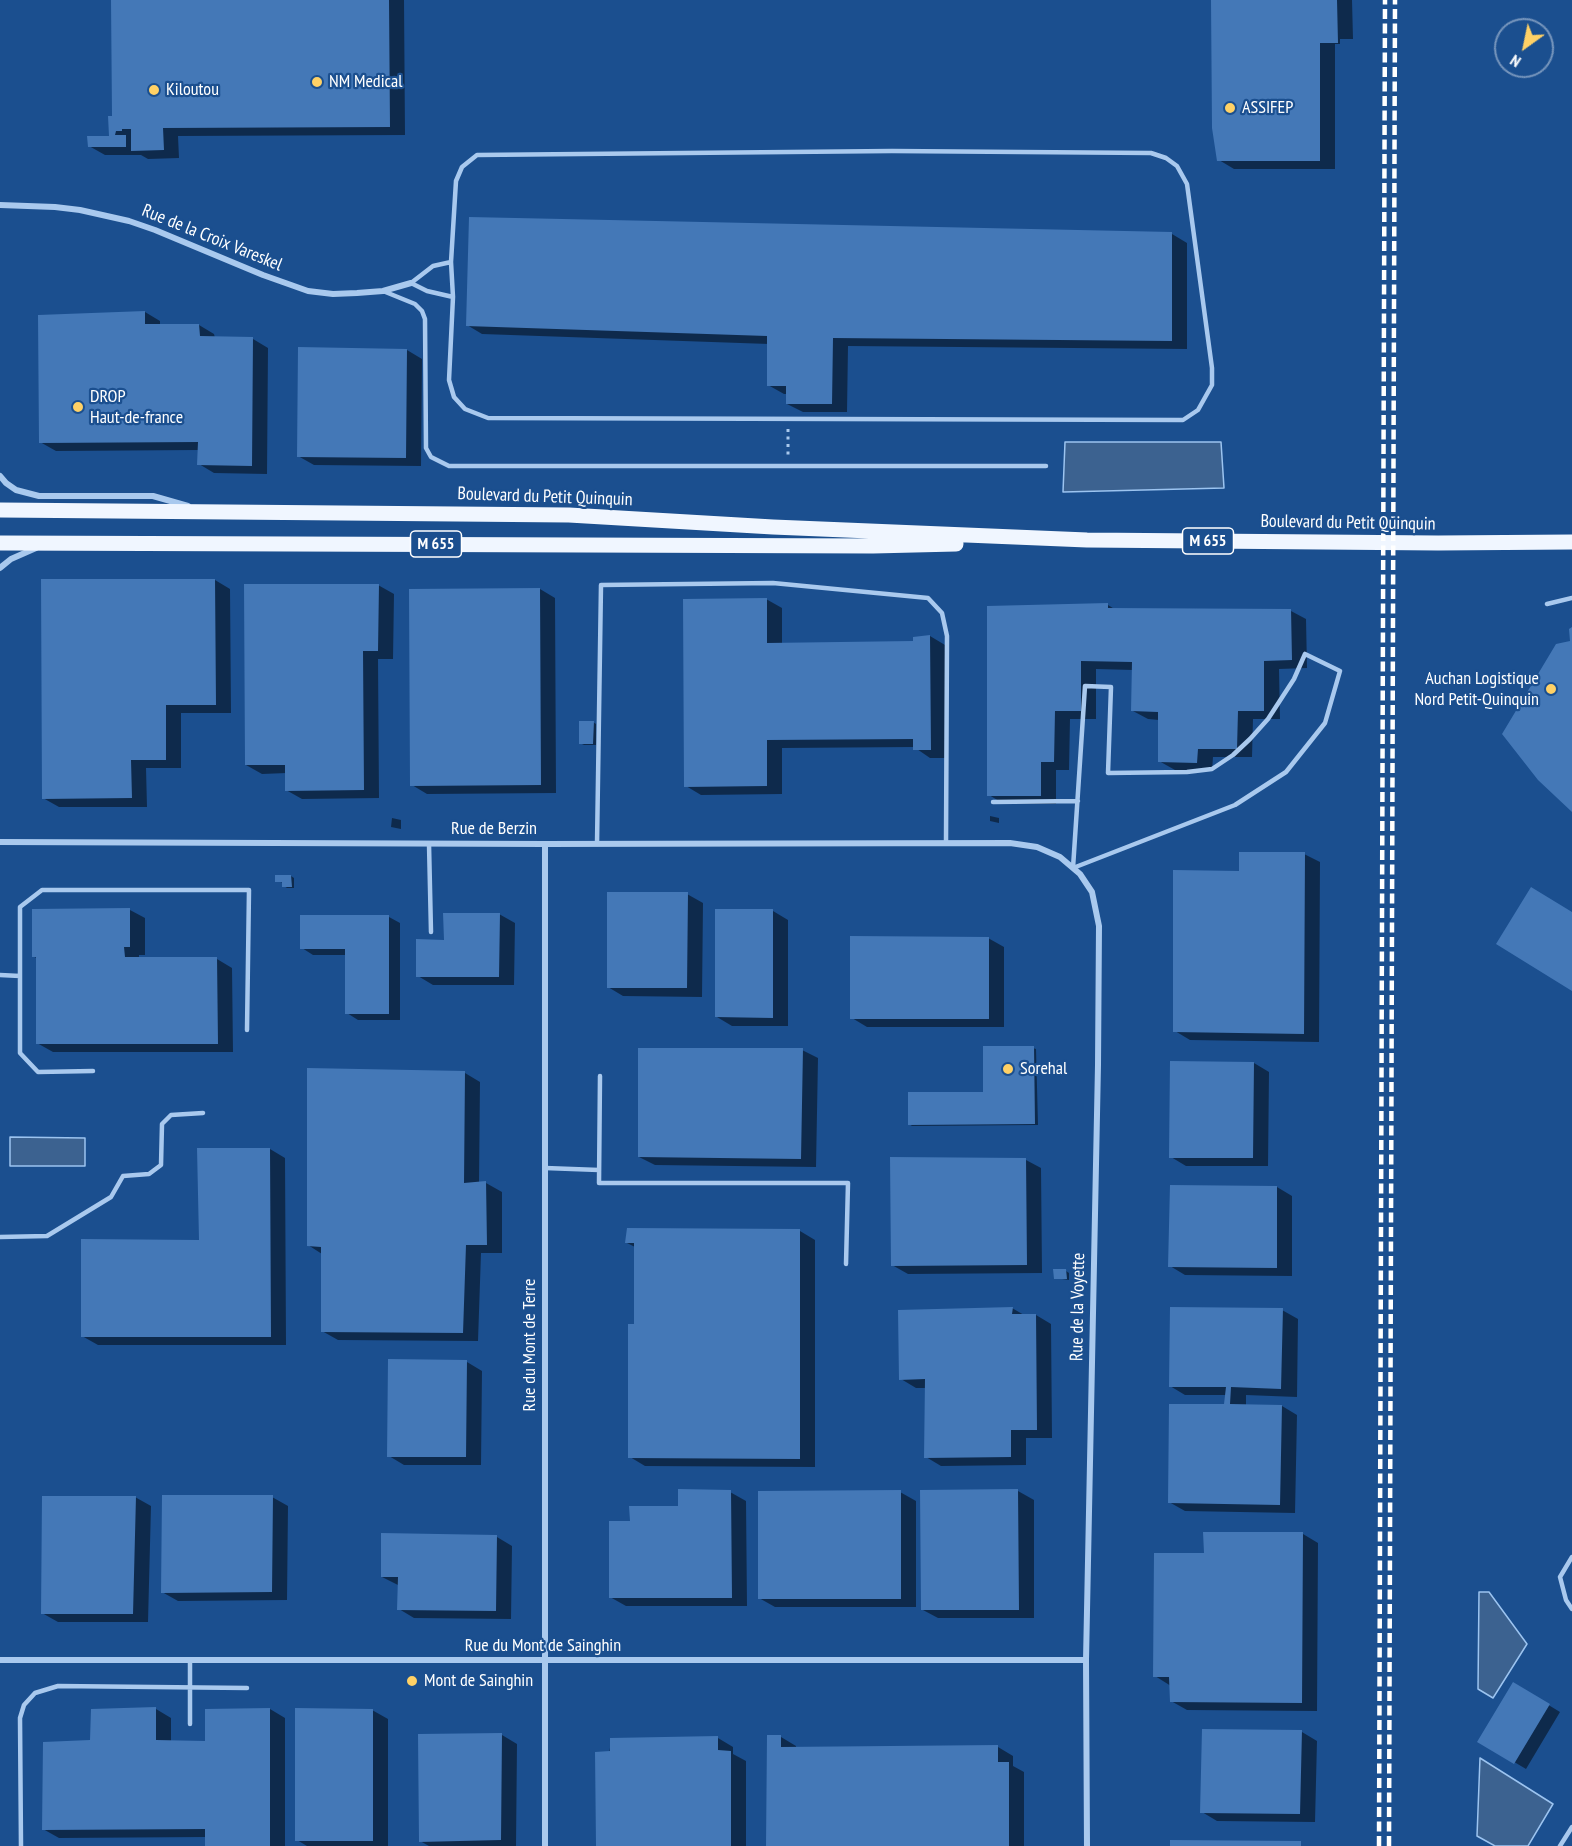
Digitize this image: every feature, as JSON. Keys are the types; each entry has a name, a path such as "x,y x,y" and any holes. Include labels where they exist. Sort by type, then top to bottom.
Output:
{"main road":[{"name":"Boulevard du Petit Quinquin","path":"0,510 570,515 785,528 1088,540 1572,542"},
{"name":"Boulevard du Petit Quinquin","path":"0,543 873,546 1088,540"}],"street":[{"name":"Rue de la Croix Vareskel","path":"0,206 55,207 103,214 129,221 271,279 308,291 333,294 383,291 411,283"},
{"path":"0,476 16,490 39,496 153,496 209,511"},
{"path":"0,568 22,553 58,543"},
{"name":"Rue de Berzin","path":"0,842 597,844 987,842"},
{"name":"Rue de la Voyette","path":"987,842 1037,848 1060,857 1080,874 1092,892 1099,926 1086,1660 1087,1846"},
{"name":"Rue du Mont de Terre","path":"545,844 545,1846"},
{"name":"Rue du Mont de Sainghin","path":"0,1660 1086,1660"}],"lane":[{"path":"892,151 1151,153 1166,158 1177,166 1188,184 1212,368 1212,385 1198,411 1183,420 488,418 465,409 454,397 449,380 453,297 451,262 456,181 462,167 477,155 892,151"},
{"path":"451,262 433,266 411,283 427,291 453,297"},
{"path":"383,291 415,304 422,311 425,319 426,448 431,457 449,466 1046,466"},
{"path":"597,844 601,585 773,583 928,598 942,613 947,636 946,842"},
{"path":"1546,604 1572,598"},
{"path":"1305,654 1340,671 1325,723 1286,772 1234,805 1073,868 1084,686 1111,687 1108,773 1187,772 1212,769 1233,755 1250,739 1282,700 1305,654"},
{"path":"993,802 1078,801"},
{"path":"429,844 431,932"},
{"path":"93,1071 38,1072 20,1053 20,907 42,890 249,890 247,1030"},
{"path":"0,975 20,976"},
{"path":"600,1076 599,1183 848,1183 846,1264"},
{"path":"0,1237 47,1236 111,1197 123,1176 148,1174 160,1165 162,1124 171,1115 203,1113"},
{"path":"545,1168 599,1170"},
{"path":"1572,1557 1560,1577 1566,1600 1572,1610"},
{"path":"190,1660 190,1724"},
{"path":"21,1846 20,1718 24,1705 35,1693 58,1686 247,1688"},
{"path":"1560,1846 1572,1827"}],"path":[{"path":"788,419 788,466"}],"water":[{"path":"1065,442 1221,442 1224,488 1063,492"},
{"path":"10,1137 85,1138 85,1166 10,1166"},
{"path":"1479,1592 1489,1592 1527,1644 1493,1698 1478,1689"},
{"path":"1480,1758 1553,1804 1528,1846 1495,1846 1477,1836"}],"building":[{"path":"111,0 389,0 390,127 163,128 164,150 131,151 131,129 122,129 122,131 116,131 115,135 126,135 126,147 88,147 87,136 109,136 108,116 112,116"},
{"path":"1211,0 1337,0 1338,43 1320,43 1320,161 1217,161 1212,128"},
{"path":"469,217 1172,232 1172,341 833,338 832,404 786,404 786,386 767,386 767,336 466,326"},
{"path":"145,311 145,324 199,324 200,336 253,337 252,466 197,465 198,442 39,443 38,315"},
{"path":"298,347 407,349 406,458 297,457"},
{"path":"41,579 215,579 216,705 166,705 166,760 131,760 132,798 42,799"},
{"path":"244,584 379,584 378,651 363,651 364,790 285,791 285,765 245,765"},
{"path":"540,588 541,785 410,786 409,589"},
{"path":"767,598 767,643 913,641 913,637 930,635 931,750 913,750 913,739 767,740 767,786 684,787 683,599"},
{"path":"1108,603 1108,608 1291,609 1292,660 1264,661 1264,711 1238,711 1237,749 1198,749 1197,763 1158,762 1158,712 1131,711 1132,662 1081,661 1081,711 1055,711 1054,762 1041,762 1041,796 987,796 987,606"},
{"name":"Auchan Logistique Nord Petit-Quinquin","path":"1572,627 1572,812 1538,780 1502,734 1556,644 1570,641 1569,629"},
{"path":"579,721 594,721 593,744 579,744"},
{"path":"1239,852 1305,852 1304,1034 1173,1032 1173,870 1239,871"},
{"path":"275,875 291,875 292,887 282,887 282,882 275,882"},
{"path":"1531,887 1572,912 1572,991 1496,944"},
{"path":"607,892 688,892 687,988 607,988"},
{"path":"130,908 130,947 124,947 125,957 217,957 218,1044 36,1044 36,957 32,957 32,909"},
{"path":"715,909 773,909 773,1018 715,1017"},
{"path":"443,913 500,913 499,977 416,977 416,939 444,940"},
{"path":"300,915 389,915 389,1014 345,1014 345,949 300,949"},
{"path":"850,936 989,937 989,1019 850,1019"},
{"name":"Sorehal","path":"983,1046 1034,1046 1035,1124 908,1125 908,1092 983,1092"},
{"path":"638,1048 803,1048 801,1159 638,1157"},
{"path":"1170,1061 1254,1062 1253,1158 1169,1158"},
{"path":"307,1068 465,1071 464,1183 486,1181 487,1245 466,1245 463,1333 321,1332 321,1247 307,1246"},
{"path":"197,1148 270,1148 271,1337 81,1337 81,1239 199,1240"},
{"path":"890,1157 1026,1158 1027,1265 891,1266"},
{"path":"1170,1185 1277,1186 1277,1268 1168,1267"},
{"path":"627,1228 800,1229 800,1459 628,1458 628,1324 634,1324 634,1243 625,1243"},
{"path":"1053,1269 1066,1269 1067,1279 1054,1279"},
{"path":"1013,1307 1012,1314 1036,1314 1037,1430 1011,1430 1011,1457 924,1458 925,1379 899,1380 898,1310"},
{"path":"1170,1307 1283,1308 1281,1389 1231,1387 1230,1404 1282,1405 1280,1505 1168,1503 1169,1404 1224,1404 1226,1387 1169,1387"},
{"path":"388,1359 467,1360 466,1457 387,1457"},
{"path":"678,1489 731,1490 732,1598 609,1598 609,1521 630,1521 629,1506 678,1506"},
{"path":"1018,1489 1019,1610 921,1610 920,1490"},
{"path":"901,1490 901,1599 758,1599 758,1491"},
{"path":"162,1495 273,1495 272,1592 161,1593"},
{"path":"42,1496 136,1496 133,1614 41,1614"},
{"path":"1203,1532 1303,1532 1302,1703 1170,1702 1169,1677 1153,1677 1154,1553 1204,1553"},
{"path":"381,1533 497,1535 496,1611 397,1610 398,1577 381,1577"},
{"path":"1513,1682 1550,1704 1514,1764 1477,1742"},
{"path":"156,1707 156,1740 205,1741 205,1709 270,1708 270,1846 205,1846 205,1829 42,1830 43,1742 90,1740 91,1709"},
{"path":"295,1708 373,1709 373,1841 295,1841"},
{"path":"1202,1729 1302,1730 1300,1814 1200,1813"},
{"path":"502,1733 501,1840 419,1842 418,1734"},
{"path":"767,1735 781,1735 781,1747 998,1745 998,1762 1009,1762 1009,1846 766,1846"},
{"path":"718,1736 718,1750 731,1751 731,1846 596,1846 595,1752 610,1751 610,1738"},
{"path":"1170,1840 1301,1841 1301,1846 1170,1846"}],"railway":[{"path":"1379,1846 1385,0"},
{"path":"1389,1846 1395,0"}],"place":[{"name":"NM Medical","path":"317,82"},
{"name":"Kiloutou","path":"154,90"},
{"name":"ASSIFEP","path":"1230,108"},
{"name":"DROP Haut-de-france","path":"78,407"},
{"name":"Auchan Logistique Nord Petit-Quinquin","path":"1551,689"},
{"name":"Sorehal","path":"1008,1069"},
{"name":"Mont de Sainghin","path":"412,1681"}]}
